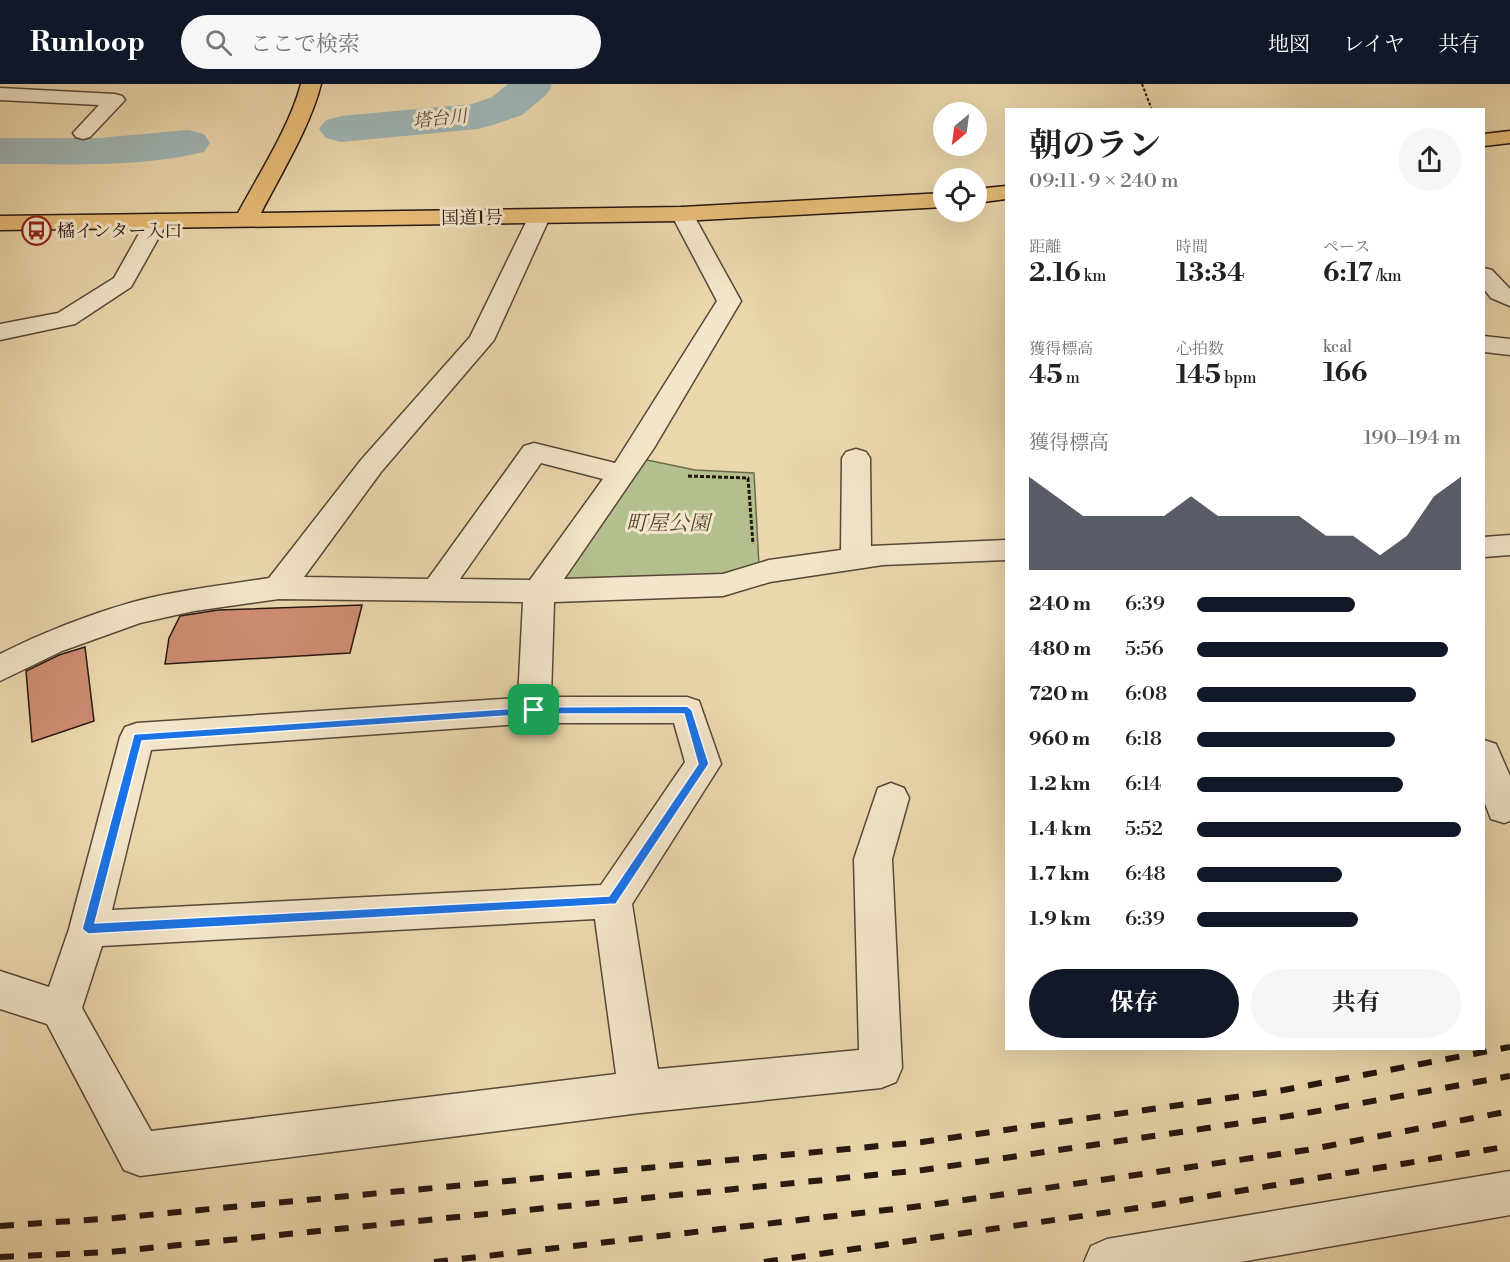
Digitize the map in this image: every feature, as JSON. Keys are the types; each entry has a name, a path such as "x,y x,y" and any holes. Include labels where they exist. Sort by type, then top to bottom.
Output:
{"highway":[{"path":"246,220 281,153 311,87"},
{"path":"1485,140 1510,137"},
{"path":"987,195 1005,193"},
{"name":"国道1号","path":"0,223 682,214 933,201"}],"street":[{"path":"0,94 115,100 83,133"},
{"path":"534,710 539,591 640,447 729,301 682,214"},
{"path":"279,588 371,466 481,340 539,217"},
{"path":"0,332 66,319 123,282 157,221"},
{"path":"1485,276 1510,299"},
{"path":"1485,344 1510,347"},
{"path":"436,590 534,452 621,474"},
{"path":"856,458 856,559"},
{"path":"1485,547 1510,545"},
{"path":"0,669 51,642 135,614 194,600 279,588 539,591 723,585 769,571 883,555 1005,550"},
{"path":"61,1010 88,929 137,737 534,710 687,710 704,764 612,901 640,1092"},
{"path":"1485,757 1504,808"},
{"path":"0,990 61,1010 140,1154 640,1092 881,1068 873,859 891,798"},
{"path":"88,929 612,901"},
{"path":"1107,1262 1510,1193"}],"path":[{"path":"1142,84 1151,108"},
{"path":"688,476 748,478 754,552"}],"green space":[{"name":"町屋公園","path":"642,459 695,470 754,473 759,565 738,577 559,582"}],"building":[{"path":"362,605 350,653 165,664 169,638 180,616 218,610"},
{"path":"85,647 94,721 32,742 26,671 59,655"}],"waterway":[{"name":"塔台川","path":"341,129 478,116 507,106 531,86"},
{"name":"塔台川","path":"0,151 99,151 188,143"}],"railway":[{"path":"0,1226 115,1218 922,1142 1284,1090 1510,1047"},
{"path":"0,1257 110,1252 923,1170 1296,1115 1510,1076"},
{"path":"434,1262 930,1205 1307,1150 1510,1111"},
{"path":"764,1262 1137,1208 1510,1146"}],"place":[{"name":"橘インター入口","path":"36,231"}],"route":[{"path":"534,710 687,710 704,764 612,901 88,929 137,737 534,710"}]}
